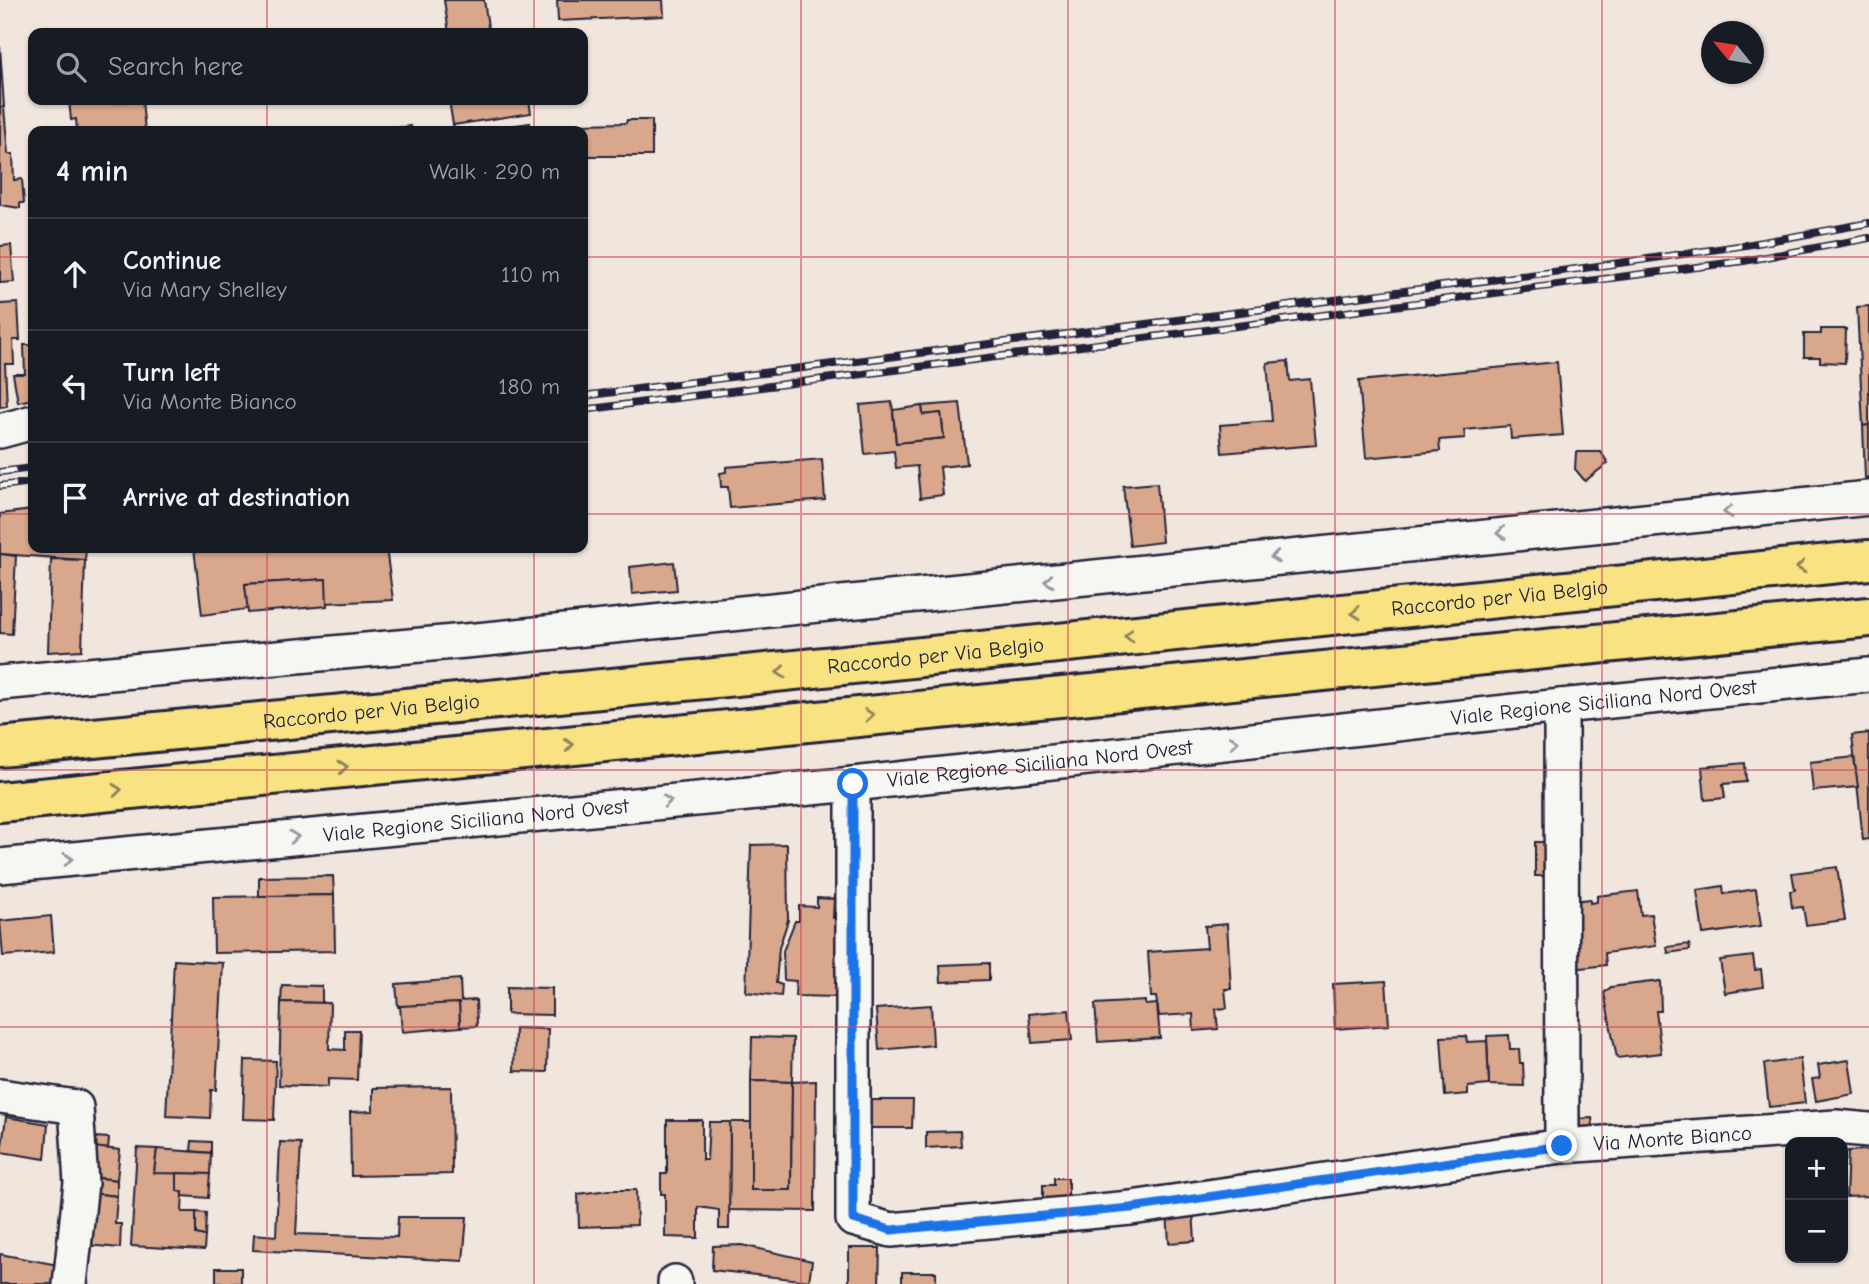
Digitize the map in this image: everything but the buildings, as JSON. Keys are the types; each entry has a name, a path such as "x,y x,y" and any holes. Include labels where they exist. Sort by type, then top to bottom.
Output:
{"highway":[{"name":"Raccordo per Via Belgio","path":"0,747 723,678 1869,560"},
{"path":"0,802 1869,617"}],"street":[{"path":"0,431 28,423"},
{"path":"0,683 486,639 1869,498"},
{"name":"Viale Regione Siciliana Nord Ovest","path":"0,866 853,784 1869,675"},
{"path":"1561,706 1562,1146"},
{"name":"Via Monte Bianco","path":"853,784 853,1219 891,1230 1131,1208 1562,1146 1836,1127 1869,1130"},
{"path":"0,1096 76,1107 81,1184 70,1284"}],"railway":[{"path":"588,395 1584,268 1746,245 1869,223"},
{"path":"588,409 1744,261 1869,238"},
{"path":"0,472 28,469"},
{"path":"0,486 28,483"}],"route":[{"path":"853,784 853,1219 891,1230 1131,1208 1562,1146"}]}
